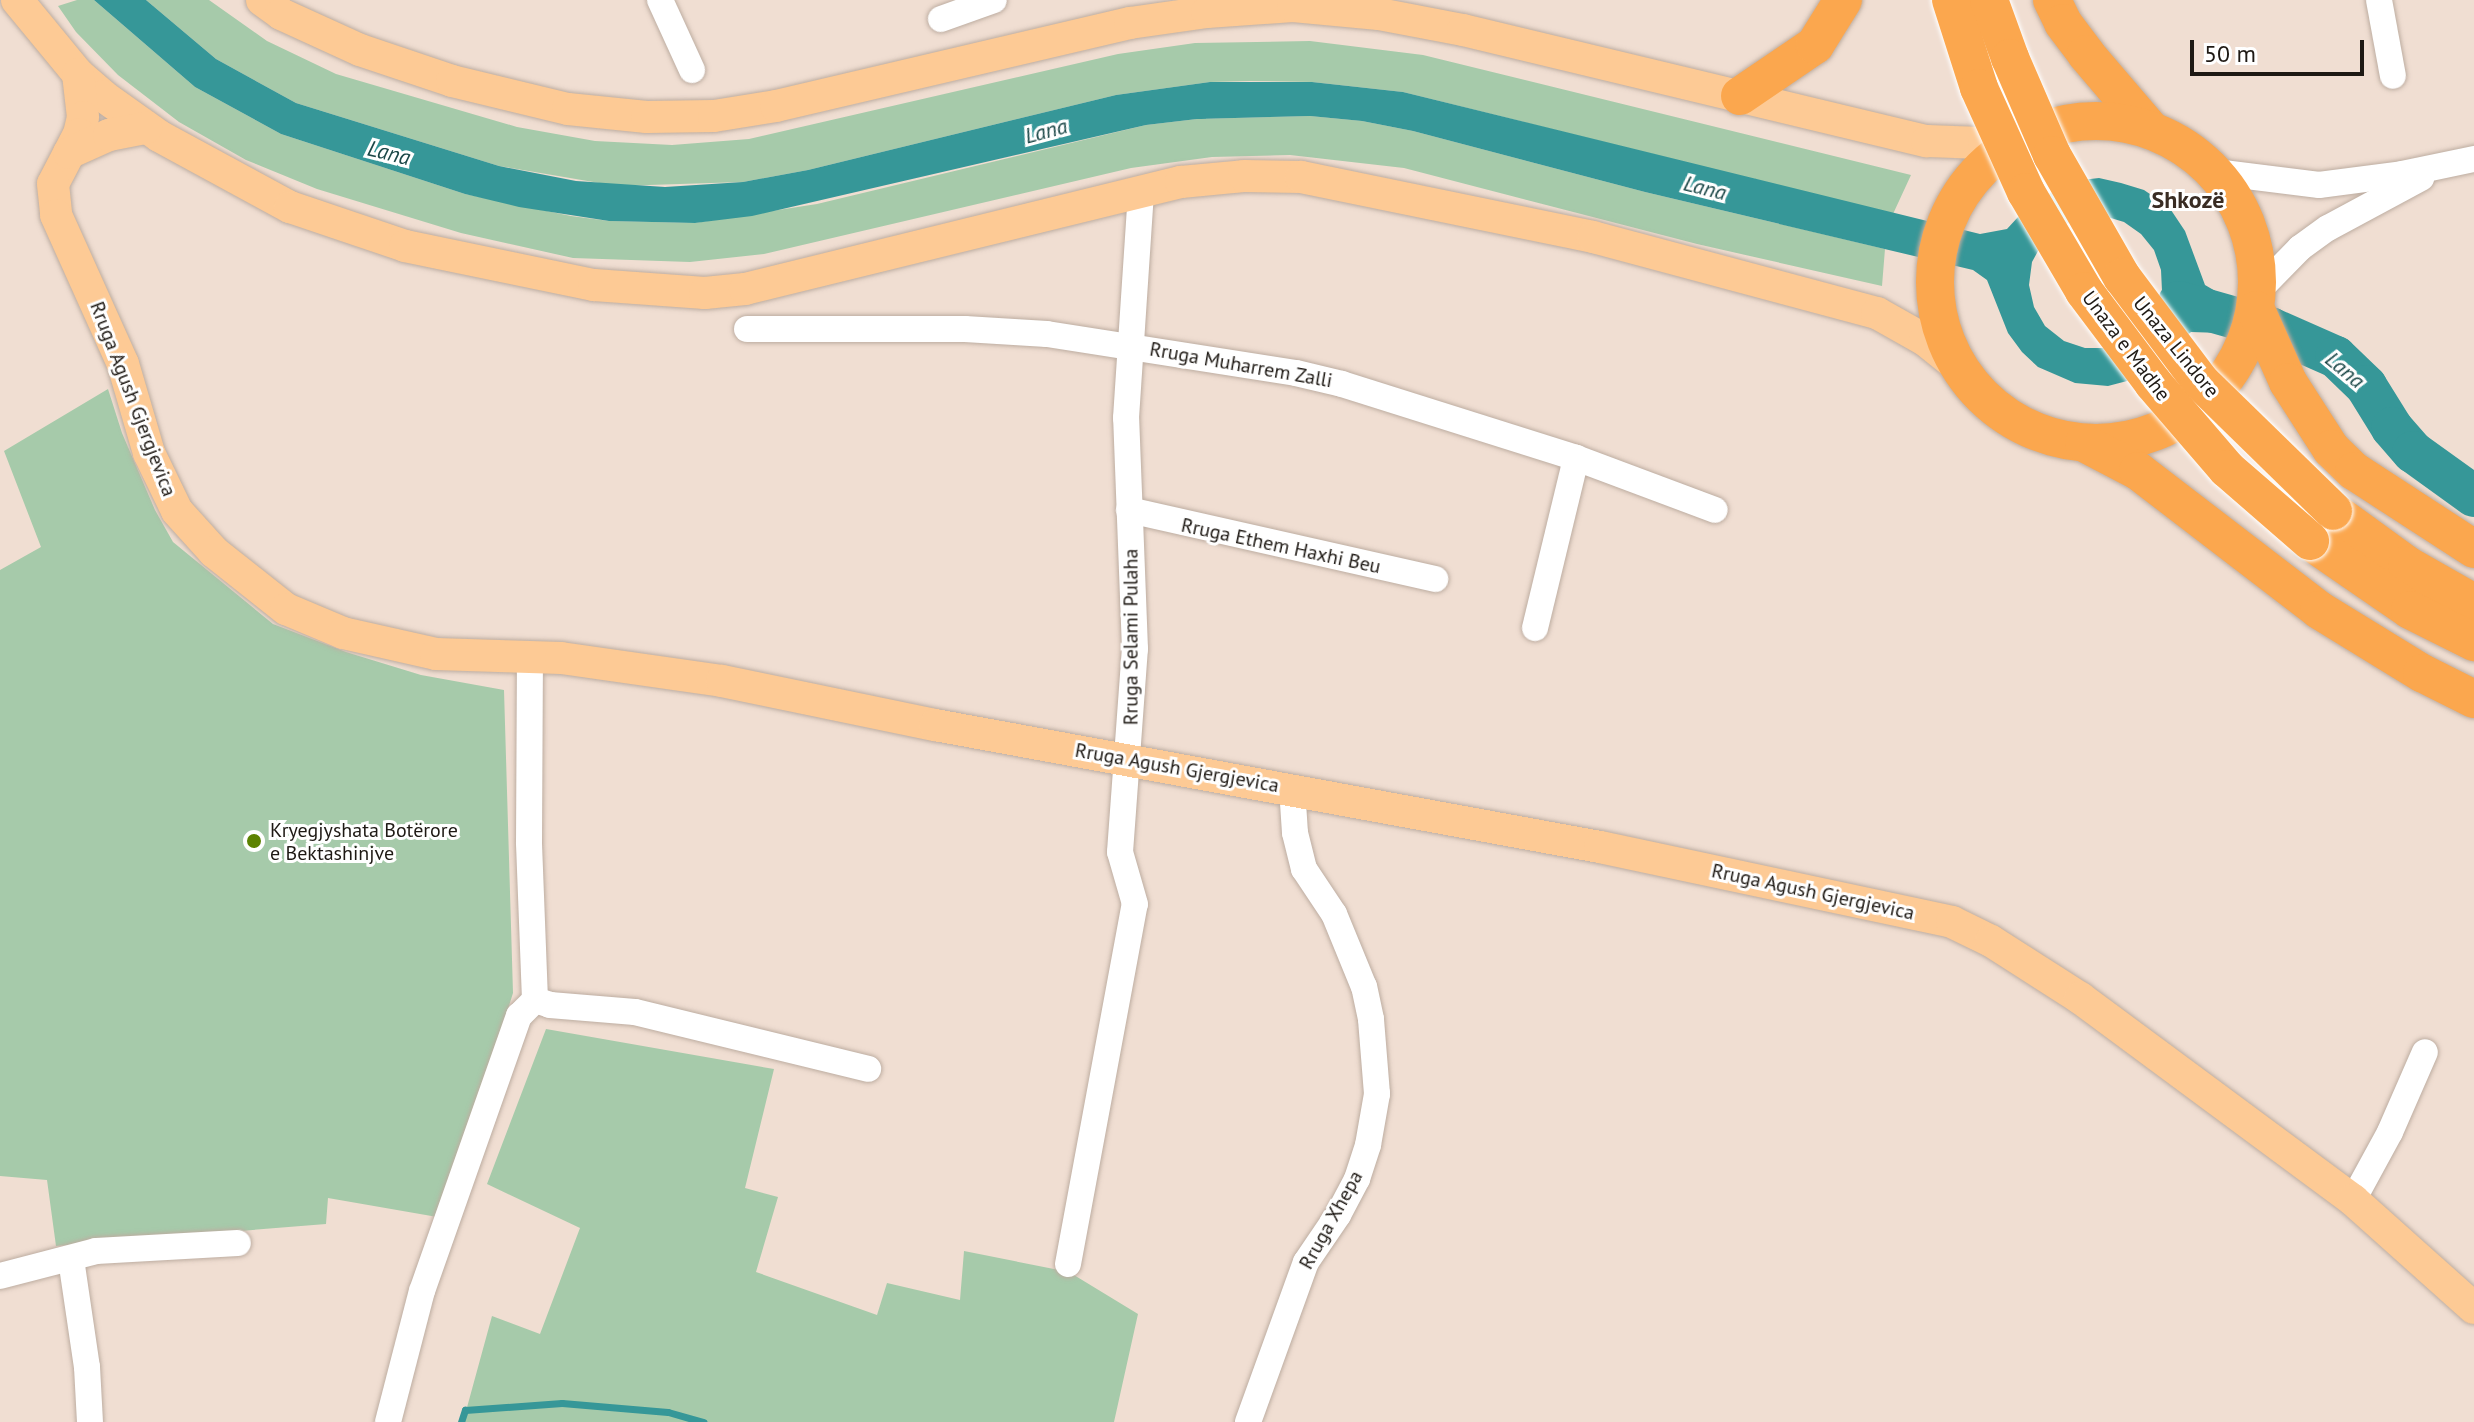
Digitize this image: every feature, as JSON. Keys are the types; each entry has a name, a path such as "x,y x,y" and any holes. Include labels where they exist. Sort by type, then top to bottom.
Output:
{"highway":[{"path":"1740,96 1815,45 1843,0"},
{"name":"Unaza e Madhe","path":"1951,0 1991,114 2026,192 2084,291 2153,383 2227,469 2310,541 2410,610 2474,642"},
{"name":"Unaza Lindore","path":"1989,0 2052,155 2122,277 2200,381 2264,447 2333,511 2407,565 2474,603"},
{"path":"2052,0 2063,23 2086,54 2151,130"},
{"path":"2474,549 2426,521 2342,460 2260,354 2255,250 2242,211 2215,172 2188,149 2151,130 2111,121 2069,122 2030,134 1995,156 1966,186 1945,223 1935,265 1936,308 1955,364 1972,386 2004,415 2042,434 2084,443 2138,471 2319,610 2422,673 2474,699"},
{"path":"2084,443 2128,440 2169,426 2204,402 2233,369 2260,354"}],"main road":[{"path":"17,0 78,74 146,128 290,207 405,246 594,285 705,293 745,289 1181,182 1244,176 1301,177 1352,185 1593,237 1877,313 1925,340 1955,364"},
{"path":"262,0 281,14 360,50 452,81 568,109 647,117 714,116 776,106 1130,23 1207,12 1293,6 1379,14 1463,30 1927,141 1984,143 2030,134"},
{"name":"Rruga Agush Gjergjevica","path":"78,74 83,117 53,184 56,215 123,364 137,420 163,486 193,531 260,591 313,622 436,654 530,657 722,681 1600,847 1952,922 1991,941 2080,998 2353,1200 2474,1308"},
{"path":"69,153 109,135 146,128"}],"street":[{"path":"660,0 692,70"},
{"path":"941,19 994,0"},
{"path":"2379,0 2393,76"},
{"path":"2215,172 2319,185 2442,167 2474,159"},
{"path":"2257,301 2300,248 2328,228 2442,167"},
{"name":"Rruga Selami Pulaha","path":"1068,1264 1135,904 1120,852 1135,649 1126,418 1141,192"},
{"name":"Rruga Muharrem Zalli","path":"747,329 965,329 1047,334 1130,345 1342,384 1576,458 1715,510"},
{"path":"1535,628 1576,458"},
{"name":"Rruga Ethem Haxhi Beu","path":"1129,510 1435,579"},
{"path":"530,657 529,842 535,1000"},
{"name":"Rruga Xhepa","path":"1248,1422 1306,1262 1338,1215 1357,1179 1368,1145 1377,1094 1371,1019 1364,987 1334,914 1304,869 1295,833 1292,788"},
{"path":"535,1000 550,1005 635,1012 868,1069"},
{"path":"388,1422 422,1291 519,1016 524,1007 535,1000"},
{"path":"2353,1200 2390,1132 2425,1052"},
{"path":"0,1276 96,1251 238,1243"},
{"path":"71,1259 87,1367 90,1422"}],"green space":[{"path":"77,0 94,0 195,87 281,134 465,194 571,216 609,221 695,223 817,204 1146,125 1197,119 1310,116 1362,121 1413,131 1645,192 1885,249 1882,286 1697,244 1404,168 1290,155 1212,157 1131,168 764,254 690,262 573,258 461,233 317,189 246,160 179,122 118,75 76,32 58,6"},
{"path":"146,0 209,0 267,41 336,74 517,127 595,141 672,145 749,139 1118,54 1195,43 1310,41 1423,55 1911,175 1893,214 1403,92 1312,82 1250,81 1210,82 1116,95 808,170 743,182 617,186 499,166 296,103 216,59"},
{"name":"Kryegjyshata Botërore e Bektashinjve","path":"108,389 122,433 155,510 173,542 273,624 346,652 421,675 504,690 513,993 443,1218 328,1198 326,1224 56,1246 47,1180 0,1176 0,570 41,547 4,451"},
{"path":"546,1029 774,1069 745,1188 778,1197 756,1272 877,1315 887,1283 960,1300 964,1251 1069,1272 1138,1314 1114,1422 463,1422 492,1316 540,1334 580,1228 487,1184"}],"water":[{"path":"94,0 146,0 216,59 296,103 499,166 576,181 665,187 743,182 808,170 1116,95 1210,82 1312,82 1403,92 1980,234 2007,229 2030,204 2073,181 2099,178 2121,183 2144,190 2169,207 2185,231 2205,285 2229,299 2221,333 2191,332 2146,370 2127,381 2108,386 2075,383 2038,367 2022,352 2008,333 1987,280 1973,270 1362,121 1310,116 1197,119 1146,125 752,216 695,223 609,221 519,207 465,194 281,134 195,87","holes":["2104,216 2124,222 2141,234 2154,250 2161,270 2162,291 2156,311 2144,328 2128,341 2108,348 2085,348 2064,341 2045,326 2034,307 2029,285 2032,262 2043,242 2059,227 2080,218"]}],"waterway":[{"name":"Lana","path":"2179,302 2270,328 2336,357 2366,386 2392,428 2413,452 2474,496"},
{"path":"461,1422 465,1410 562,1403 668,1412 704,1422"}],"place":[{"name":"Kryegjyshata Botërore e Bektashinjve","path":"254,841"}],"district":[{"name":"Shkozë","path":"2188,200"}]}
